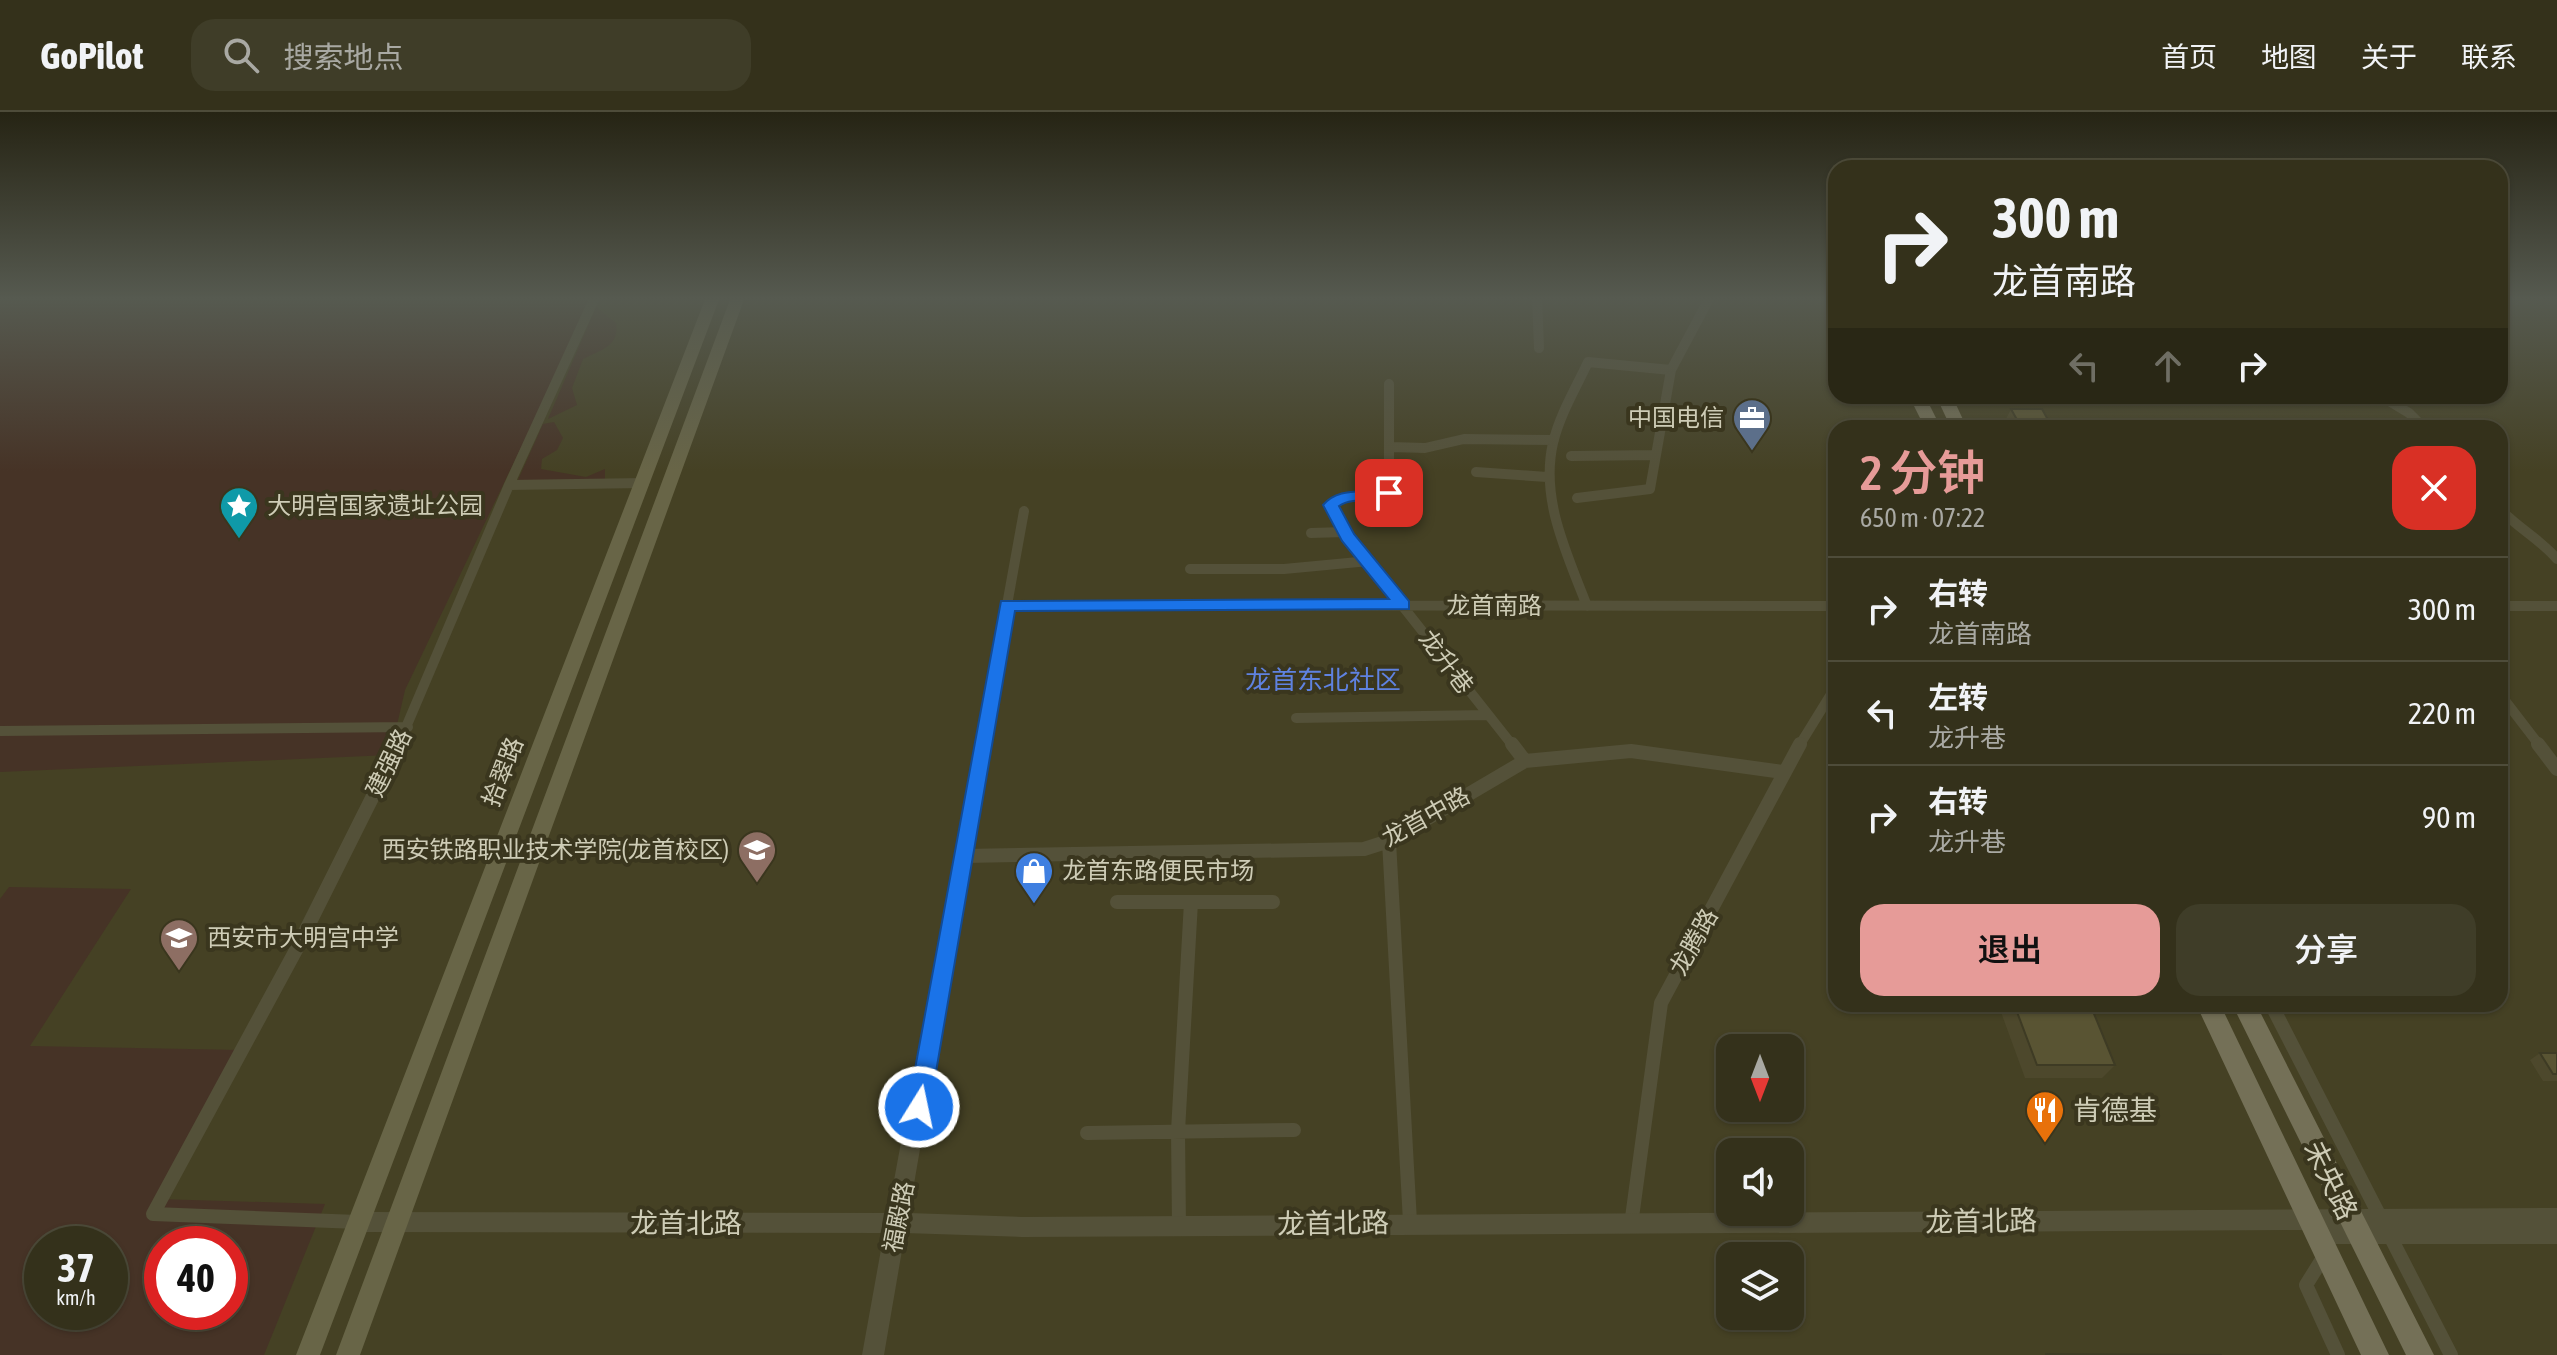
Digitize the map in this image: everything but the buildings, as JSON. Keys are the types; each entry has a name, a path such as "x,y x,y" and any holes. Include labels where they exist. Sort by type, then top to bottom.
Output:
{"main road":[{"name":"拾翠路","path":"308,1355 691,355"},
{"path":"348,1355 717,355"},
{"name":"未央路","path":"2212,1012 2375,1355"},
{"name":"未央路","path":"2248,1012 2420,1355"}],"street":[{"name":"建强路","path":"358,1222 153,1214 296,950 408,727 509,485 568,355"},
{"path":"1577,498 1648,490 1671,370 1679,355"},
{"path":"1587,606 1554,516 1547,477 1554,440 1588,362 1671,370"},
{"name":"龙升巷","path":"1389,384 1389,493 1376,497 1342,497 1331,505 1345,532 1525,761"},
{"path":"2394,404 2416,420"},
{"path":"1391,447 1425,448 1464,439 1554,440"},
{"path":"1571,456 1656,455"},
{"path":"1476,472 1547,477"},
{"path":"509,485 644,483"},
{"path":"1007,605 1024,511"},
{"path":"2508,517 2518,528 2539,538 2557,559"},
{"path":"1311,533 1345,532"},
{"path":"1190,569 1284,569 1369,561"},
{"name":"龙首南路","path":"1007,605 1828,606"},
{"name":"福殿路","path":"873,1355 1007,605"},
{"path":"2508,606 2557,606"},
{"name":"龙腾路","path":"1631,1225 1661,1003 1783,772 1828,699"},
{"path":"2508,705 2557,769"},
{"path":"1296,718 1487,715"},
{"path":"0,731 408,727"},
{"name":"龙首中路","path":"964,856 1364,849 1389,841 1525,761 1631,751 1783,772"},
{"path":"1389,841 1410,1222"},
{"path":"1117,902 1273,902"},
{"path":"1179,1226 1178,1131 1191,902"},
{"path":"2275,1012 2451,1355"},
{"path":"1087,1133 1294,1130"},
{"path":"2385,1226 2557,1218"},
{"name":"龙首北路","path":"358,1222 1179,1226 1410,1222 2318,1235 2354,1226 2385,1226"},
{"path":"2385,1226 2557,1234"},
{"path":"2318,1235 2306,1285 2338,1355"}],"shaded area":[{"name":"大明宫国家遗址公园","path":"0,355 565,355 405,690 390,755 0,772"},
{"path":"575,355 590,355 583,359 572,388 577,405 548,419"},
{"path":"554,422 563,438 557,450 542,459 541,469 586,477 605,469 605,481 517,482 543,424"},
{"path":"9,887 131,889 30,1046 241,1050 159,1199 325,1204 264,1355 0,1355 0,899"}],"place":[{"name":"中国电信","path":"1752,452"},
{"name":"大明宫国家遗址公园","path":"239,540"},
{"name":"西安铁路职业技术学院(龙首校区)","path":"757,884"},
{"name":"龙首东路便民市场","path":"1034,905"},
{"name":"西安市大明宫中学","path":"179,972"},
{"name":"肯德基","path":"2045,1144"}],"district":[{"name":"龙首东北社区","path":"1323,680"}],"route":[{"path":"919,1107 1007,605 1403,605 1348,537 1331,505 1342,497 1376,497 1389,493"}]}
